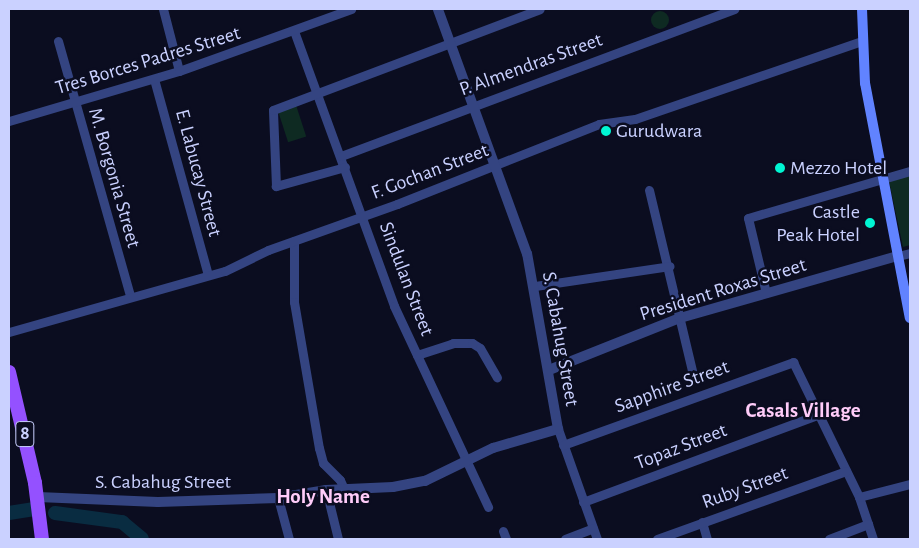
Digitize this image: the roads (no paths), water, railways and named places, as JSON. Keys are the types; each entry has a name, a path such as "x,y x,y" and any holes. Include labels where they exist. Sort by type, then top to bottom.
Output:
{"main road":[{"path":"862,9 861,41 882,179 910,318"},
{"name":"8","path":"9,372 39,505 42,539"}],"street":[{"path":"163,9 179,72"},
{"name":"Tres Borces Padres Street","path":"9,121 179,72 351,9"},
{"name":"S. Cabahug Street","path":"39,505 278,498 326,490 425,481 468,462 493,448 558,429 535,286 497,165 438,9"},
{"path":"344,166 278,186 274,184 273,110 540,9"},
{"name":"P. Almendras Street","path":"341,156 474,104 734,9"},
{"name":"Sindulan Street","path":"294,31 394,306 488,507"},
{"name":"M. Borgonia Street","path":"58,41 130,296"},
{"name":"F. Gochan Street","path":"9,332 208,275 294,241 363,217 599,124 635,119 861,41"},
{"name":"E. Labucay Street","path":"154,79 208,275"},
{"path":"766,293 748,218 910,171"},
{"path":"649,190 670,266 693,374"},
{"path":"294,241 294,302 319,448 323,463 340,480 344,489"},
{"name":"President Roxas Street","path":"549,370 680,318 910,252"},
{"path":"535,286 670,266"},
{"path":"417,356 453,343 472,343 480,348 497,377"},
{"name":"Sapphire Street","path":"563,445 792,362 819,414"},
{"path":"819,414 859,497 873,539"},
{"name":"Topaz Street","path":"584,502 819,414"},
{"path":"558,429 597,539"},
{"name":"Ruby Street","path":"657,539 846,471"},
{"path":"859,497 910,484"},
{"path":"326,490 338,539"},
{"path":"278,498 289,539"},
{"path":"702,522 707,539"},
{"path":"828,539 868,524"},
{"path":"565,539 593,528"}],"waterway":[{"path":"9,513 33,509"},
{"path":"55,513 122,522 142,539"}],"place":[{"name":"Gurudwara","path":"606,131"},
{"name":"Mezzo Hotel","path":"780,168"},
{"name":"Castle Peak Hotel","path":"870,223"}],"district":[{"name":"Casals Village","path":"803,411"},
{"name":"Holy Name","path":"323,497"}]}
